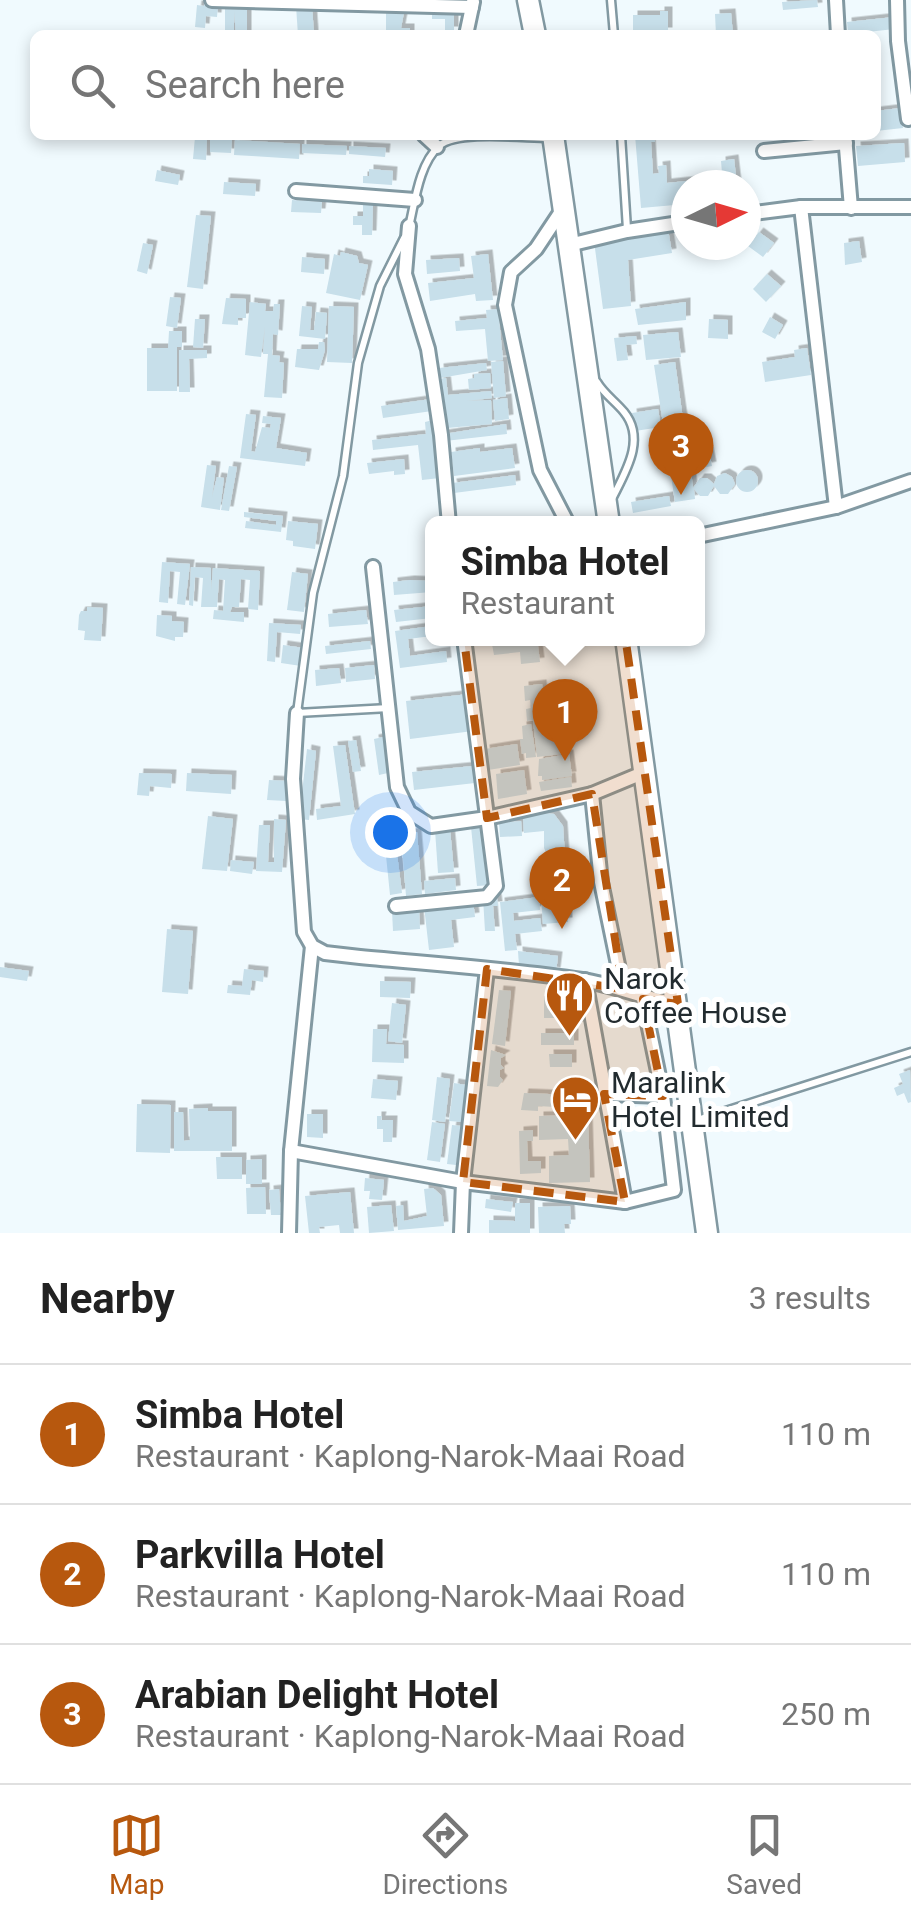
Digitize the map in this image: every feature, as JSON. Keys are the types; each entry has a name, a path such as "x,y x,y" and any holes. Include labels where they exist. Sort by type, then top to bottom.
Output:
{"highway":[{"path":"528,0 534,30"},
{"path":"555,140 608,516"},
{"path":"627,646 707,1233"}],"street":[{"path":"212,0 472,4 467,30"},
{"path":"836,0 838,30"},
{"path":"897,0 908,119"},
{"path":"429,140 437,147"},
{"path":"764,151 838,140"},
{"path":"845,140 851,208"},
{"path":"296,191 415,200"},
{"path":"802,206 836,507"},
{"path":"761,212 802,206 911,207"},
{"path":"564,207 536,249 511,272 505,305 540,470 564,516"},
{"path":"569,245 671,224"},
{"path":"409,226 405,274 428,349 448,516"},
{"path":"705,535 836,507 911,481"},
{"path":"372,567 397,788 409,812 431,826 487,818 592,794 645,772"},
{"path":"396,906 488,897 496,886 465,646"},
{"path":"298,713 294,739 296,844 304,932 312,946 324,953 585,980 623,989 643,999 678,1004"},
{"path":"592,794 601,882 623,989"},
{"path":"288,1233 291,1151 312,946"},
{"path":"461,1233 486,969"},
{"path":"585,980 625,1202"},
{"path":"291,1151 464,1182 625,1202 674,1190 664,1096 643,999"},
{"path":"605,1094 664,1096"}],"lane":[{"path":"612,0 614,30"},
{"path":"389,708 298,713 314,594 343,476 358,363 380,286 409,226 423,172 437,147 455,140"},
{"path":"621,140 627,231"},
{"path":"586,364 602,392 626,414 631,430 634,456 608,516"},
{"path":"693,1121 911,1052"}],"highlighted area":[{"path":"529,529 575,562 613,552 678,1004 643,999 663,1096 604,1094 625,1202 463,1182 487,969 623,989 592,794 487,818 451,538"}],"building":[{"path":"817,0 818,7 783,10 782,2"},
{"path":"197,5 218,5 217,17 206,16 205,28 195,27"},
{"path":"312,5 314,30 298,30 296,6"},
{"path":"225,7 247,7 247,30 236,30 234,11 234,30 225,30"},
{"path":"386,7 405,7 401,28 410,30 386,30"},
{"path":"660,11 668,11 668,30 633,30 633,15 660,15"},
{"path":"432,12 454,13 454,30 445,30 445,19 432,19"},
{"path":"731,13 733,30 716,30 715,14"},
{"path":"894,17 895,29 848,30 847,22"},
{"path":"900,108 903,128 881,130 881,110"},
{"path":"195,140 207,140 206,160 193,159"},
{"path":"210,140 232,140 231,153 210,152"},
{"path":"235,140 300,144 299,159 234,155"},
{"path":"635,140 655,140 651,142 653,174 659,173 658,166 666,165 671,205 641,208"},
{"path":"904,143 905,162 858,166 856,146"},
{"path":"302,144 347,146 346,155 302,153"},
{"path":"349,146 386,148 385,157 349,154"},
{"path":"734,159 735,170 722,170 721,161"},
{"path":"369,169 393,171 392,185 363,183"},
{"path":"157,170 180,175 178,185 155,181"},
{"path":"224,182 256,184 255,196 223,194"},
{"path":"292,200 322,202 321,213 291,212"},
{"path":"363,204 373,205 372,235 362,235 362,225 353,225 353,216 363,216"},
{"path":"196,215 211,216 203,289 187,287"},
{"path":"668,229 671,253 628,260 631,306 603,309 594,241"},
{"path":"761,233 774,243 761,256"},
{"path":"859,241 862,262 845,265 844,243"},
{"path":"143,243 153,245 147,274 137,271"},
{"path":"341,252 357,256 359,263 368,265 360,300 326,293 334,254 340,256"},
{"path":"488,254 493,300 476,301 475,294 430,301 428,283 474,278 471,256"},
{"path":"302,257 325,259 324,274 301,272"},
{"path":"459,258 460,271 427,274 426,260"},
{"path":"767,274 781,286 766,302 753,289"},
{"path":"170,297 181,298 177,328 166,326"},
{"path":"226,298 246,299 246,318 238,318 238,325 222,324"},
{"path":"250,302 266,304 265,311 273,311 274,304 280,304 272,355 280,356 279,362 284,363 282,398 264,397 268,354 263,354 265,326 261,357 245,355"},
{"path":"686,302 686,320 638,325 635,309"},
{"path":"302,306 312,307 310,330 314,330 316,312 327,313 325,339 299,336"},
{"path":"329,306 354,307 352,363 327,362"},
{"path":"498,309 503,360 488,361 485,329 456,331 455,321 487,318 486,310"},
{"path":"770,317 783,325 775,339 762,332"},
{"path":"195,319 205,319 203,348 193,347"},
{"path":"709,319 728,320 728,339 708,338"},
{"path":"169,331 182,331 182,347 177,347 177,391 147,391 147,348 168,348"},
{"path":"678,332 681,357 646,360 643,335"},
{"path":"636,336 637,344 626,345 628,360 617,361 614,338"},
{"path":"319,342 324,342 325,350 319,370 295,367 297,349 318,349"},
{"path":"807,348 811,375 765,382 762,362 795,357 794,350"},
{"path":"179,350 207,350 207,358 189,359 190,392 179,392"},
{"path":"503,361 506,396 494,398 491,362"},
{"path":"675,362 688,455 709,451 712,466 691,470 693,488 700,478 714,484 717,476 725,473 735,484 728,494 720,494 714,486 708,496 700,496 694,489 695,499 675,502 654,365"},
{"path":"486,363 487,370 440,378 439,368"},
{"path":"490,373 491,388 469,390 468,379 474,378 474,374"},
{"path":"446,378 448,395 491,391 492,398 467,401 491,400 492,424 447,428 438,379"},
{"path":"507,398 509,419 495,421 493,400"},
{"path":"431,399 432,411 383,418 381,406"},
{"path":"658,409 661,427 635,431 632,413"},
{"path":"246,414 256,415 251,451 255,452 262,427 270,428 271,424 262,423 263,416 281,418 276,448 307,453 305,466 240,458"},
{"path":"433,420 440,478 422,480 418,445 373,450 372,440 426,434 425,422"},
{"path":"506,424 507,434 445,441 444,434"},
{"path":"480,448 480,452 512,448 515,468 454,476 451,452"},
{"path":"404,459 405,474 369,474 367,463"},
{"path":"207,465 216,466 212,497 217,477 224,478 220,510 201,507"},
{"path":"229,466 237,467 229,511 221,510"},
{"path":"747,470 755,473 755,489 747,492 739,489 736,481 739,473"},
{"path":"515,475 516,485 454,493 452,483"},
{"path":"669,496 671,506 633,513 631,502"},
{"path":"244,512 283,516 281,532 245,528 246,521 276,525 276,521 244,517"},
{"path":"288,521 318,524 315,549 293,546 293,541 286,540"},
{"path":"162,562 190,564 185,605 177,604 180,572 170,571 168,603 159,602"},
{"path":"191,567 211,568 211,590 213,568 260,571 258,610 248,609 250,580 241,579 239,607 232,607 230,612 244,612 244,622 213,619 214,610 223,611 225,580 219,579 217,607 201,607 203,578 195,577 193,606 189,605"},
{"path":"292,572 308,574 304,612 287,610"},
{"path":"425,581 425,593 394,595 393,582"},
{"path":"87,607 103,608 101,641 84,640 85,631 78,630 79,615"},
{"path":"425,607 425,619 396,622 394,610"},
{"path":"366,610 368,624 329,627 328,614"},
{"path":"157,615 184,622 183,637 175,637 175,641 156,636"},
{"path":"269,623 301,625 300,634 277,632 275,662 267,661"},
{"path":"425,627 425,637 408,639 410,656 446,651 447,662 400,668 395,631"},
{"path":"370,641 371,649 326,654 325,646"},
{"path":"283,645 304,648 301,666 281,663"},
{"path":"492,646 538,646 540,662 521,664 520,652 494,655"},
{"path":"374,665 375,679 346,682 345,668"},
{"path":"339,668 341,683 316,686 315,670"},
{"path":"542,684 546,719 557,718 565,744 560,745 561,754 537,757 533,720 527,721 530,700 525,701 524,686"},
{"path":"469,694 473,731 410,739 406,701"},
{"path":"531,724 536,757 526,758 520,739 522,726"},
{"path":"383,737 388,773 379,775 374,739"},
{"path":"356,740 361,771 353,772 348,741"},
{"path":"517,744 520,765 488,770 485,749"},
{"path":"345,745 355,814 317,820 316,809 341,806 333,746"},
{"path":"307,749 316,751 309,820 299,819"},
{"path":"569,754 572,776 542,780 538,776 539,759"},
{"path":"473,766 475,783 414,790 412,772"},
{"path":"524,770 527,794 498,799 496,774"},
{"path":"139,773 172,774 171,788 150,786 149,796 137,795"},
{"path":"187,773 232,775 231,794 186,791"},
{"path":"571,777 572,787 541,791 539,782"},
{"path":"269,780 288,781 286,801 267,800"},
{"path":"540,813 554,814 563,826 565,856 548,857 544,831 524,833 523,819"},
{"path":"208,816 233,819 227,871 202,869"},
{"path":"274,819 286,820 282,872 256,871 259,825 270,825 268,862 274,862"},
{"path":"521,821 522,836 500,837 499,823"},
{"path":"485,826 491,885 477,886 471,827"},
{"path":"450,829 454,872 438,873 435,830"},
{"path":"417,832 422,894 406,896 402,846 396,846 402,893 390,895 384,836"},
{"path":"231,860 254,862 252,874 230,871"},
{"path":"455,878 456,890 425,894 424,881"},
{"path":"566,893 568,922 543,924 541,895"},
{"path":"539,897 540,910 513,913 514,921 540,918 542,931 515,934 517,950 505,951 500,902"},
{"path":"483,898 497,898 498,906 493,906 495,931 485,931"},
{"path":"473,900 475,917 451,920 454,947 429,950 424,906"},
{"path":"419,909 420,929 393,931 392,911"},
{"path":"167,929 193,931 188,994 162,992"},
{"path":"518,951 558,956 556,972 519,966"},
{"path":"0,967 29,971 27,981 0,977"},
{"path":"244,969 264,971 263,982 252,980 250,995 227,993 228,985 242,986"},
{"path":"380,981 411,982 410,998 380,997"},
{"path":"499,990 511,991 505,1046 492,1044"},
{"path":"544,996 571,996 579,1004 579,1026 569,1026 569,1018 544,1018"},
{"path":"392,1003 406,1005 402,1043 388,1041"},
{"path":"373,1029 387,1029 386,1044 404,1045 404,1063 372,1062"},
{"path":"541,1033 574,1033 574,1045 541,1045"},
{"path":"491,1050 506,1055 501,1058 503,1080 498,1087 487,1086"},
{"path":"549,1054 572,1054 572,1067 550,1067"},
{"path":"910,1070 908,1103 904,1093 897,1096 894,1088 903,1084 899,1074"},
{"path":"437,1077 450,1079 445,1122 432,1120"},
{"path":"373,1079 398,1081 396,1100 371,1098"},
{"path":"454,1083 466,1085 462,1122 449,1121"},
{"path":"524,1093 573,1095 572,1108 538,1106 538,1111 521,1110"},
{"path":"137,1104 171,1105 170,1153 136,1152"},
{"path":"189,1109 232,1111 232,1151 174,1151 174,1112 183,1112 184,1141 190,1140"},
{"path":"307,1114 323,1114 323,1138 307,1137"},
{"path":"588,1115 590,1182 549,1183 549,1156 569,1155 568,1139 539,1140 539,1116"},
{"path":"377,1116 393,1120 392,1142 383,1142"},
{"path":"432,1122 445,1124 440,1162 427,1160"},
{"path":"452,1125 461,1126 456,1165 447,1164"},
{"path":"533,1130 533,1141 527,1141 528,1161 541,1161 541,1173 520,1174 519,1131"},
{"path":"216,1157 242,1157 242,1179 217,1179"},
{"path":"262,1159 262,1184 246,1184 246,1160"},
{"path":"365,1178 384,1180 382,1200 369,1199 370,1191 364,1191"},
{"path":"265,1187 266,1214 247,1214 246,1188"},
{"path":"433,1188 441,1195 444,1226 398,1230 396,1206 403,1205 404,1221 427,1216 424,1189"},
{"path":"279,1189 281,1215 271,1215 269,1190"},
{"path":"350,1192 354,1233 340,1233 339,1225 319,1227 320,1233 309,1233 305,1196"},
{"path":"486,1199 513,1202 511,1212 485,1208"},
{"path":"515,1203 530,1203 530,1233 489,1233 489,1220 515,1221"},
{"path":"391,1205 394,1231 369,1233 367,1207"},
{"path":"570,1206 571,1224 564,1224 565,1233 539,1233 538,1207"}],"place":[{"name":"Arabian Delight Hotel","path":"681,495"},
{"name":"Simba Hotel","path":"565,761"},
{"name":"Parkvilla Hotel","path":"562,929"},
{"name":"Narok Coffee House","path":"569,1038"},
{"name":"Maralink Hotel Limited","path":"576,1142"}]}
